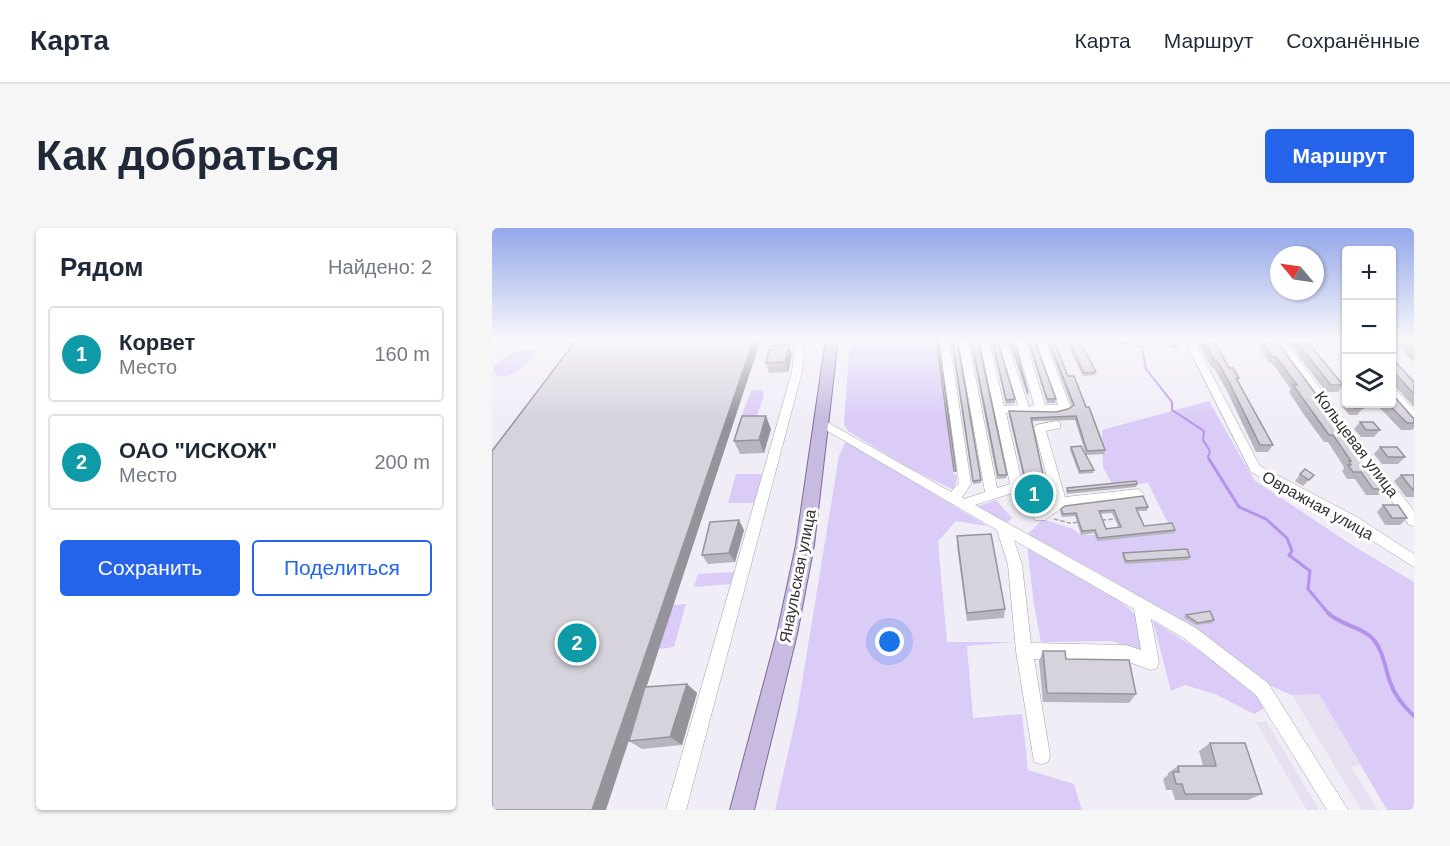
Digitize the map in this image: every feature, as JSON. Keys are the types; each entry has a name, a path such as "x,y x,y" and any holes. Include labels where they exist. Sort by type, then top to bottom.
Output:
{"main road":[{"name":"Янаульская улица","path":"742,810 787,634 805,545 829,366"}],"street":[{"path":"676,810 798,366"},
{"path":"948,366 965,484 958,501"},
{"path":"968,366 992,495"},
{"path":"958,501 992,495 1017,487 990,366"},
{"path":"1011,366 1024,408"},
{"path":"1028,366 1041,409"},
{"path":"1000,410 1065,408 1050,366"},
{"name":"Овражная улица","path":"1202,366 1255,469 1352,521 1414,561"},
{"name":"Кольцевая улица","path":"1298,366 1414,521"},
{"path":"1396,397 1414,417"},
{"path":"823,425 1190,633 1262,689 1338,810"},
{"path":"1056,425 1040,428 1060,502"},
{"path":"1040,516 1060,502 1138,494"},
{"path":"1003,527 1015,565 1024,651 1041,755"},
{"path":"1024,651 1126,653 1151,662 1141,606"}],"path":[{"path":"1040,516 1070,523 1080,522"},
{"path":"1101,520 1122,519"}],"shaded area":[{"path":"523,366 510,375 504,376 497,376 493,367"},
{"path":"848,366 939,366 954,475 958,474 954,490 907,467 848,431 844,424"},
{"path":"762,390 764,395 753,427 737,429 751,391"},
{"path":"1209,401 1254,480 1355,547 1414,582 1414,810 1387,810 1319,694 1292,695 1270,686 1117,583 1028,534 1043,519 1073,529 1081,535 1173,533 1148,483 1113,486 1103,467 1102,430"},
{"path":"846,441 987,526 956,521 938,541 947,642 1013,642 967,646 973,718 1022,714 1028,770 1074,784 1082,810 775,810 797,713 839,456"},
{"path":"736,474 762,474 755,503 728,503"},
{"path":"996,500 1012,518 1007,523 977,507"},
{"path":"1027,546 1101,588 1127,607 1139,623 1141,651 1112,641 1041,642"},
{"path":"734,572 731,584 694,587 698,574"},
{"path":"686,604 674,647 659,649 673,605"},
{"path":"1153,621 1214,660 1268,706 1254,714 1215,694 1185,685 1171,691"},
{"path":"1319,694 1360,765 1351,767 1378,810 1361,810 1292,695"},
{"path":"1266,721 1319,810 1307,810 1256,723"}],"building":[{"path":"556,366 745,366 592,810 492,810 492,451"},
{"path":"940,366 942,366 956,471 954,471"},
{"path":"956,366 962,366 981,480 973,481"},
{"path":"976,366 984,366 1007,475 998,475"},
{"path":"998,366 1005,366 1015,399 1006,400"},
{"path":"1019,366 1021,366 1028,393"},
{"path":"1037,366 1044,366 1056,399 1047,399"},
{"path":"1059,366 1064,366 1068,376 1074,376 1086,407 1089,407 1105,450 1087,451 1076,416 1031,418 1048,498 1027,502 1023,489 1026,483 1009,411 1056,412 1074,405"},
{"path":"1081,366 1093,366 1096,372 1084,373"},
{"path":"1220,366 1233,368 1239,378 1236,378 1273,445 1260,445"},
{"path":"1283,366 1295,366 1347,436 1345,436 1361,461 1386,489 1373,489 1361,472 1353,472 1348,465 1351,465 1349,461 1351,461 1293,385 1297,385"},
{"path":"1316,366 1327,366 1342,385 1331,385"},
{"path":"1396,366 1399,366 1414,382 1414,394 1396,374"},
{"path":"1396,399 1414,419 1414,423 1407,423 1392,408 1396,408"},
{"path":"742,416 766,416 759,440 734,441"},
{"path":"1360,422 1373,422 1380,430 1366,430"},
{"path":"1081,446 1094,470 1080,471 1071,447"},
{"path":"1380,447 1397,447 1405,457 1388,457"},
{"path":"1305,469 1314,475 1309,480 1300,474"},
{"path":"1401,475 1414,475 1414,490 1413,490"},
{"path":"1136,481 1137,484 1068,491 1067,488"},
{"path":"1143,496 1148,507 1136,508 1144,526 1172,523 1175,530 1098,538 1095,530 1082,531 1076,513 1063,514 1061,509 1065,506","holes":["1114,510 1121,527 1106,529 1099,511"]},
{"path":"1383,505 1398,505 1407,518 1392,518"},
{"path":"739,520 729,553 702,555 710,522"},
{"path":"991,534 1005,609 967,613 957,536"},
{"path":"1187,549 1190,557 1126,561 1123,553"},
{"path":"1210,611 1214,620 1198,623 1186,615"},
{"path":"1043,651 1065,651 1066,659 1129,660 1136,694 1047,693"},
{"path":"687,684 670,737 629,741 645,687"},
{"path":"1210,743 1245,743 1262,794 1185,794 1182,784 1176,784 1173,772 1179,772 1178,766 1216,766"}],"waterway":[{"path":"1145,366 1172,402 1172,410 1204,431 1203,440 1210,451 1208,457 1210,460"},
{"path":"1209,459 1239,507 1266,519 1287,538 1292,551 1289,555 1310,571 1308,589 1328,613"},
{"path":"1328,613 1339,621 1368,634 1376,642 1394,692 1414,716"}],"place":[{"name":"Корвет","path":"1034,494"},
{"name":"ОАО \"ИСКОЖ\"","path":"577,643"}]}
